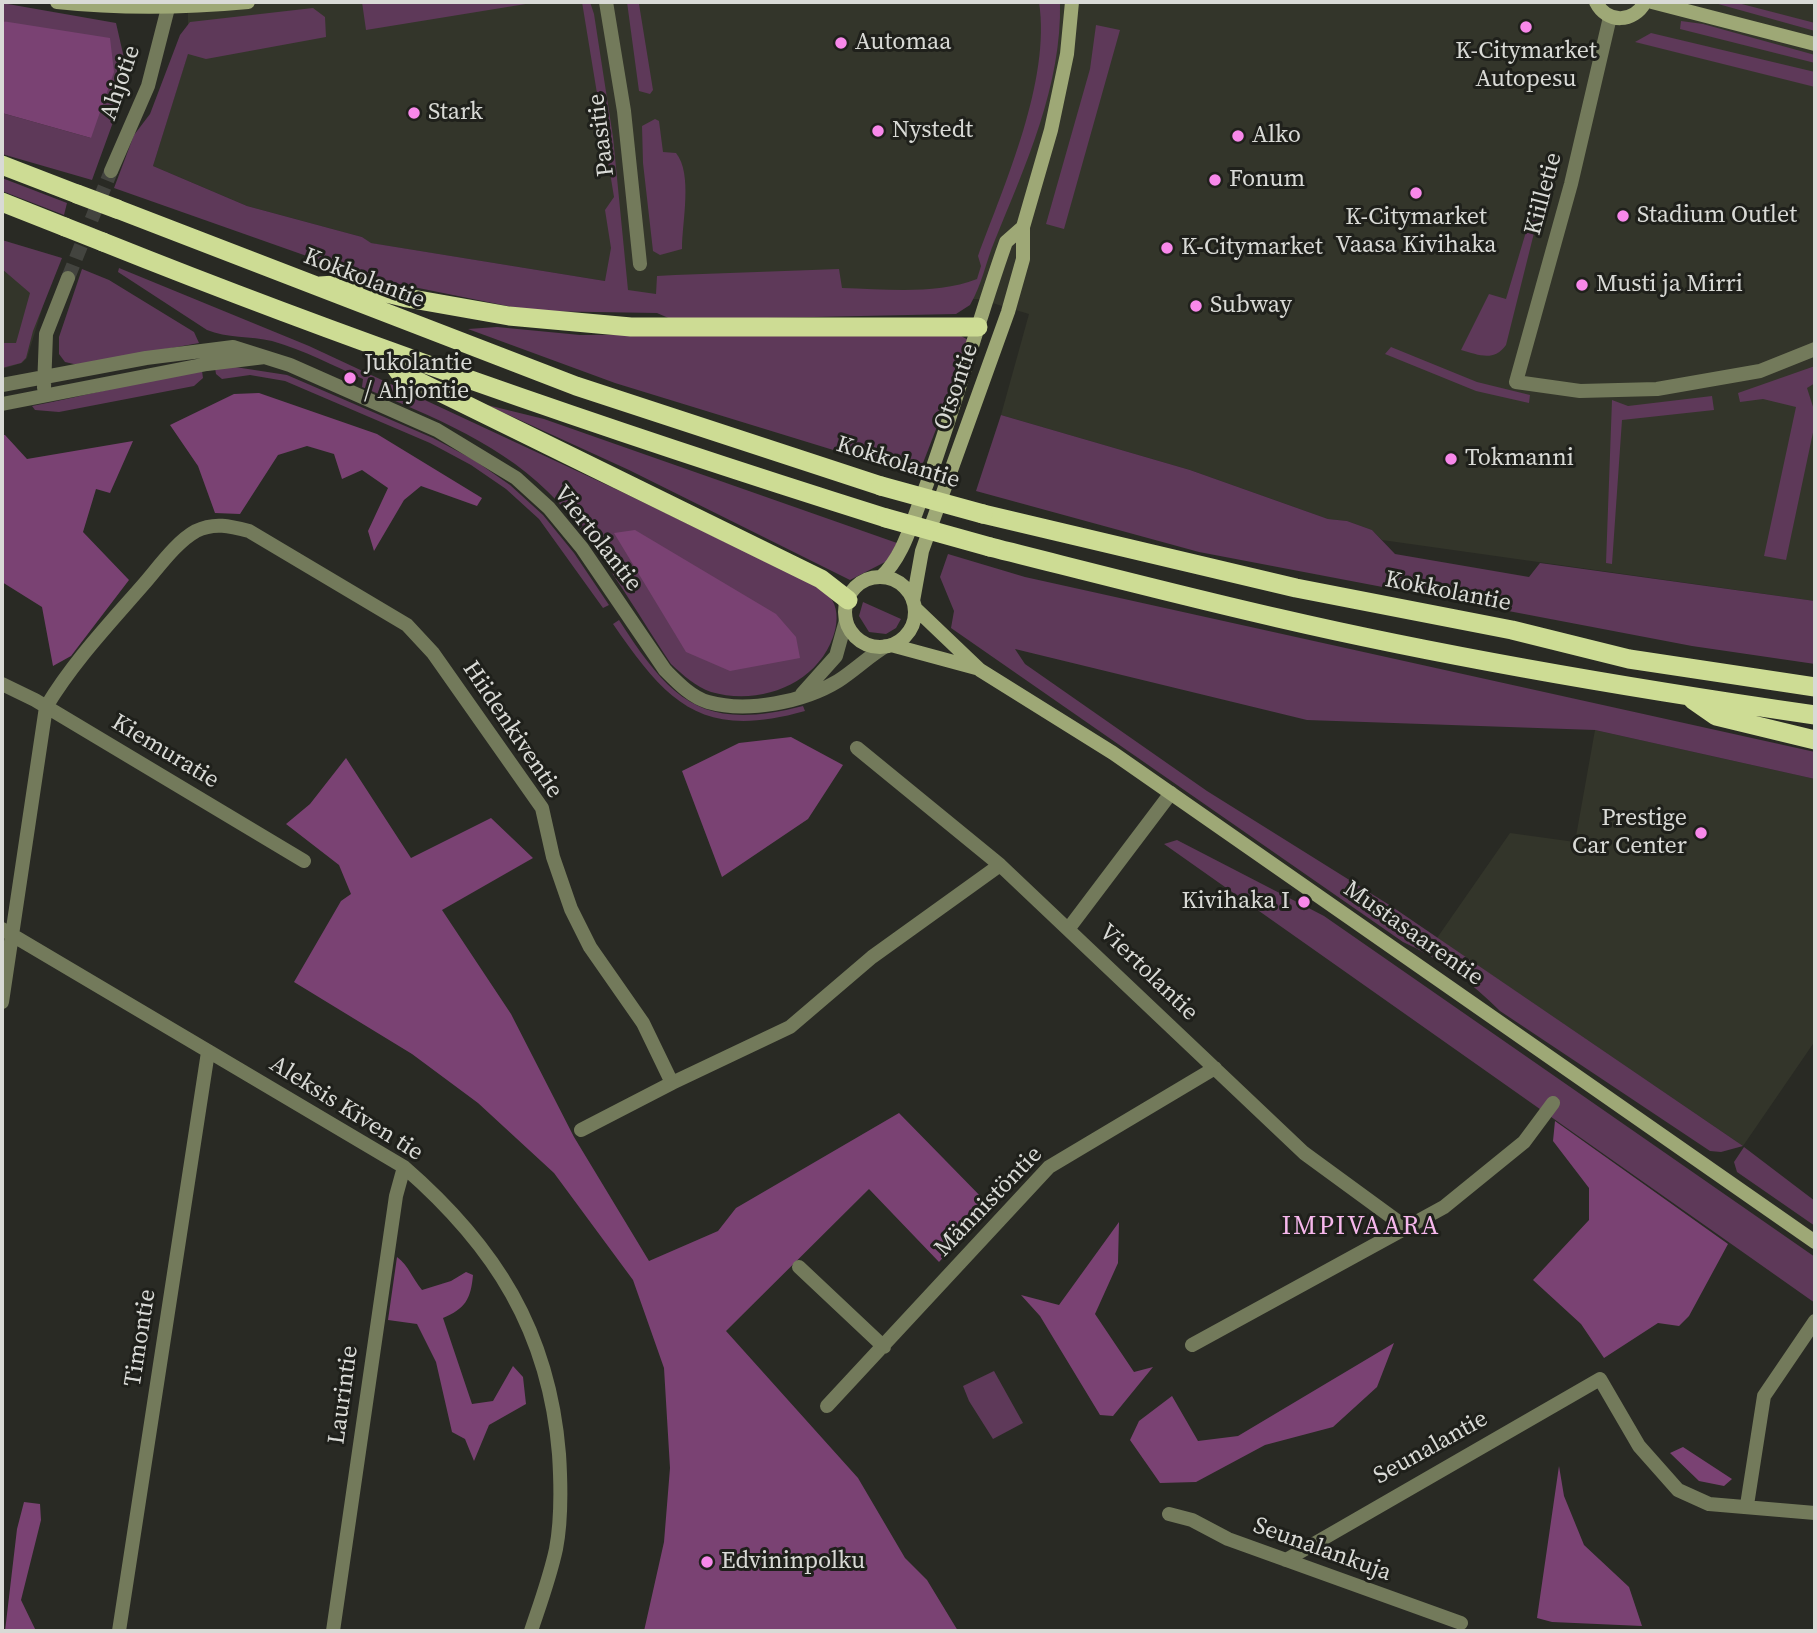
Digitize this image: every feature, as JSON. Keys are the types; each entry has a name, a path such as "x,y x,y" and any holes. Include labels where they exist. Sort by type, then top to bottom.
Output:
{"highway":[{"name":"Kokkolantie","path":"2,165 576,386 881,486 983,514 1296,588 1512,630 1629,659 1790,685 1815,686"},
{"path":"2,202 383,349 591,423 886,518 990,547 1279,618 1689,697 1815,715"},
{"path":"316,287 350,284 407,298 509,316 631,327 978,327"},
{"path":"383,349 399,372 821,579 848,600"},
{"path":"1689,697 1716,716 1815,740"}],"main road":[{"path":"57,2 105,7 168,8 248,2"},
{"name":"Otsontie","path":"914,605 922,551 1000,333 1023,259 1023,227 1051,130 1068,54 1072,2"},
{"path":"1597,2 1610,17 1628,18 1636,15 1645,2"},
{"path":"1652,2 1815,44"},
{"name":"Otsontie","path":"881,577 892,567 904,543 938,454 1006,242 1023,227"},
{"path":"978,327 1000,333"},
{"path":"881,577 901,584 914,605 911,628 903,638 889,646 872,646 858,639 846,620 848,600 858,585 881,577"},
{"name":"Mustasaarentie","path":"914,605 980,670 1171,793 1815,1242"},
{"name":"Mustasaarentie","path":"889,646 980,670"}],"street":[{"name":"Paasitie","path":"606,2 624,111 640,264"},
{"name":"Ahjotie","path":"111,171 148,86 168,8"},
{"name":"Kiilletie","path":"1610,17 1571,184 1516,382 1580,391 1657,389 1760,371 1815,349"},
{"path":"45,397 42,379 46,334 68,278"},
{"name":"Viertolantie","path":"2,385 205,349 233,347 265,357 437,430 516,478 550,508 582,548 665,670 682,687 707,701 733,705 782,701 840,679 865,658 889,646"},
{"path":"2,404 149,374 265,357"},
{"name":"Hiidenkiventie","path":"46,707 67,672 157,569 195,531 222,525 248,531 351,592 412,631 433,653 512,761 542,808 553,857 571,909 590,947 643,1023 673,1083"},
{"path":"801,695 836,656 846,620"},
{"name":"Kiemuratie","path":"2,684 46,707 304,861"},
{"path":"2,1002 7,932 46,707"},
{"name":"Viertolantie","path":"857,748 1000,864 1069,928 1145,1005 1304,1153 1408,1229"},
{"path":"1069,928 1171,793"},
{"path":"581,1130 790,1027 872,957 1000,864"},
{"name":"Aleksis Kiven tie","path":"7,932 404,1167 448,1206 502,1273 531,1330 547,1378 558,1442 560,1517 556,1549 531,1631"},
{"name":"Timontie","path":"119,1631 208,1052"},
{"name":"Männistöntie","path":"827,1406 884,1348 1049,1167 1215,1068"},
{"path":"1192,1345 1444,1207 1498,1166 1538,1127 1553,1103"},
{"name":"Laurintie","path":"333,1631 396,1196 404,1167"},
{"path":"799,1267 884,1348"},
{"path":"1815,1321 1764,1396 1747,1506 1815,1513"},
{"name":"Seunalantie","path":"1286,1560 1600,1379 1627,1428 1661,1474 1678,1490 1709,1504 1747,1506"},
{"name":"Seunalankuja","path":"1169,1514 1192,1521 1228,1539 1461,1623"}],"shaded area":[{"path":"188,2 1815,2 1815,601 1382,540 1372,530 1347,521 1328,519 1190,470 1001,415 1029,314 979,299 673,305 632,301 605,281 370,243 362,237 247,206 153,166 188,53"},
{"path":"362,2 538,2 366,30"},
{"path":"582,2 590,2 594,14 613,137 628,290 656,294 657,276 675,275 839,269 842,288 893,290 945,287 977,279 981,266 978,256 1012,164 1032,97 1041,32 1039,2 1060,2 1055,64 1040,124 970,305 956,314 673,320 657,313 532,311 369,278 114,188 134,135 150,114 180,35 190,22 313,8 325,17 326,37 206,59 188,54 153,166 247,206 362,237 371,243 605,281 611,248 605,210 614,197"},
{"path":"627,2 652,2 639,4 653,90 650,94 639,91"},
{"path":"1711,2 1734,2 1815,23 1815,31"},
{"path":"2,3 116,23 127,71 124,92 92,180 2,154 2,113 91,138 25,27 2,21"},
{"path":"2,21 110,38 114,72 91,138 2,113"},
{"path":"1681,21 1703,24 1815,55 1815,63 1680,29"},
{"path":"1096,25 1120,30 1064,229 1046,224 1090,69"},
{"path":"1651,33 1815,72 1815,87 1635,42"},
{"path":"655,119 659,121 663,152 676,153 681,162 685,185 682,249 660,255 653,251 643,163 642,126"},
{"path":"2,178 67,203 64,215 2,191"},
{"path":"1531,215 1538,217 1506,345 1491,355 1461,350 1489,294 1506,299"},
{"path":"2,240 62,258 33,331 26,358 21,363 2,368 2,343 16,343 30,293 2,269"},
{"path":"2,252 53,273 27,358 22,363 2,369"},
{"path":"119,268 309,346 816,586 831,598 836,614 834,633 825,654 814,668 800,679 784,688 766,693 729,696 700,687 671,664 604,561 574,521 558,502 515,464 441,421 362,387 363,379 319,358 272,341 207,330 118,272"},
{"path":"82,269 109,280 194,332 199,343 78,365 65,362 59,354 59,337"},
{"path":"497,327 580,335 956,333 970,341 918,476 615,383 468,329"},
{"path":"1391,347 1477,382 1530,395 1529,403 1476,391 1385,354"},
{"path":"1815,366 1815,383 1807,388 1815,413 1815,423 1786,560 1764,556 1796,407 1763,399 1740,402 1738,393"},
{"path":"235,367 287,375 433,438 474,460 510,485 543,515 574,553 609,605 603,608 539,519 506,489 471,465 430,443 285,381 250,375 222,379 216,374 215,368"},
{"path":"202,371 203,378 194,386 59,412 35,410 32,406 159,379"},
{"path":"259,393 377,434 482,498 477,506 421,486 404,500 374,551 368,531 388,488 362,470 342,479 334,454 307,446 278,455 240,514 215,513 198,466 170,425 234,394"},
{"path":"1712,396 1714,410 1622,420 1612,564 1606,563 1612,400 1628,406"},
{"path":"487,405 544,419 897,543 887,561 850,580 629,470"},
{"path":"1001,415 1190,470 1328,519 1347,521 1372,530 1395,554 1529,577 1540,563 1815,601 1815,664 1692,646 1199,552 976,491"},
{"path":"2,435 27,459 133,441 110,493 96,489 83,532 129,580 71,656 53,666 42,607 2,582"},
{"path":"635,530 776,614 796,637 800,658 730,671 686,652 614,533"},
{"path":"948,554 1025,577 1815,752 1815,779 1595,730 1307,720 1015,649 1025,664 1207,791 1391,906 1743,1146 1721,1152 1710,1151 1500,1011 1455,972 1403,942 951,628 954,611 940,577"},
{"path":"863,602 901,619 896,628 886,634 869,632 859,616"},
{"path":"619,620 655,671 673,690 693,703 714,712 739,715 803,706 805,711 769,719 739,721 713,717 691,708 671,694 633,652 613,624"},
{"path":"1595,730 1815,779 1815,1041 1743,1146 1437,938 1510,833 1575,842"},
{"path":"791,737 843,765 808,819 722,877 682,771 739,743"},
{"path":"346,758 411,858 491,818 533,858 442,910 511,1014 574,1137 649,1261 718,1231 736,1208 899,1113 990,1206 939,1262 869,1189 726,1331 858,1478 905,1558 927,1580 958,1631 644,1631 664,1542 670,1468 664,1368 633,1280 554,1173 478,1103 412,1054 294,982 341,901 351,894 339,865 286,824 310,804"},
{"path":"1177,840 1324,916 1815,1257 1815,1303 1164,844"},
{"path":"1555,1121 1728,1244 1689,1316 1679,1326 1658,1323 1604,1358 1581,1324 1533,1280 1589,1220 1589,1188 1553,1141"},
{"path":"1744,1147 1815,1201 1815,1226 1737,1172 1734,1162"},
{"path":"1119,1222 1118,1263 1095,1314 1134,1372 1153,1367 1113,1416 1100,1415 1040,1316 1021,1295 1059,1305"},
{"path":"397,1257 405,1264 422,1290 451,1281 466,1272 473,1275 466,1302 457,1311 443,1318 472,1404 493,1401 513,1366 523,1377 526,1404 489,1425 474,1461 465,1439 452,1432 436,1362 417,1324 388,1320"},
{"path":"1394,1343 1377,1387 1333,1427 1265,1445 1196,1482 1160,1483 1130,1440 1139,1421 1172,1396 1198,1441 1238,1436"},
{"path":"994,1371 1023,1423 993,1439 969,1401 963,1386"},
{"path":"1683,1447 1732,1479 1724,1486 1699,1481 1670,1453"},
{"path":"1559,1466 1564,1496 1584,1545 1629,1587 1642,1626 1552,1622 1537,1618"},
{"path":"24,1502 40,1504 41,1520 21,1600 36,1631 5,1631 17,1529"}],"tunnel":[{"path":"68,278 111,171"}],"place":[{"name":"K-Citymarket Autopesu","path":"1526,27"},
{"name":"Automaa","path":"841,43"},
{"name":"Stark","path":"414,113"},
{"name":"Nystedt","path":"878,131"},
{"name":"Alko","path":"1238,136"},
{"name":"Fonum","path":"1215,180"},
{"name":"K-Citymarket Vaasa Kivihaka","path":"1416,193"},
{"name":"Stadium Outlet","path":"1623,216"},
{"name":"K-Citymarket","path":"1167,248"},
{"name":"Musti ja Mirri","path":"1582,285"},
{"name":"Subway","path":"1196,306"},
{"name":"Jukolantie / Ahjontie","path":"350,378"},
{"name":"Tokmanni","path":"1451,459"},
{"name":"Prestige Car Center","path":"1701,833"},
{"name":"Kivihaka I","path":"1304,902"},
{"name":"Edvininpolku","path":"707,1562"}],"district":[{"name":"IMPIVAARA","path":"1361,1227"}]}
